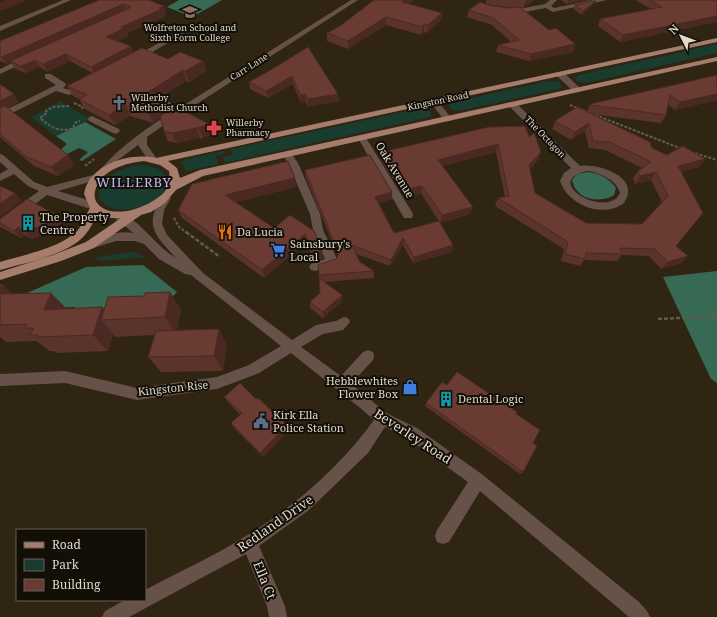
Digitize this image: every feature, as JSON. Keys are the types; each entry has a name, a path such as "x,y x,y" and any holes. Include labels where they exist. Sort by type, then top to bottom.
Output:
{"main road":[{"name":"Kingston Road","path":"155,160 434,102 717,40"},
{"name":"Kingston Road","path":"174,187 200,173 288,155 717,59"},
{"path":"128,160 155,160 170,166 176,175 174,187 166,198 154,206 138,213 117,215 108,214 94,207 90,200 89,192 92,185 101,174 128,160"},
{"path":"0,266 65,244 81,233 94,207"},
{"name":"Beverley Road","path":"0,276 56,258 90,245 138,213"}],"street":[{"path":"0,29 68,0"},
{"name":"Carr Lane","path":"101,174 115,158 144,135 355,0"},
{"path":"504,12 512,13 547,6 554,0"},
{"path":"547,6 553,10 604,0"},
{"path":"131,61 189,28"},
{"path":"0,72 36,56"},
{"path":"560,74 577,90"},
{"path":"0,116 62,85 48,76"},
{"path":"56,88 69,93 90,82"},
{"path":"161,102 182,110"},
{"path":"434,102 448,119"},
{"name":"The Octagon","path":"512,104 577,169 596,169 610,174 621,183 624,189 622,199 611,206 600,206 589,204 573,196 568,191 565,184 566,177 570,172 577,169"},
{"path":"92,118 116,131"},
{"path":"144,135 141,141 142,146 155,160"},
{"name":"Oak Avenue","path":"362,138 408,215"},
{"path":"288,155 293,163 315,214 318,230 332,261 315,267"},
{"path":"1,159 31,184 46,191 94,207"},
{"path":"0,178 14,170"},
{"path":"0,222 2,223 46,191 101,174"},
{"name":"Beverley Road","path":"166,198 159,210 157,224 163,237 199,276"},
{"name":"Beverley Road","path":"117,215 127,221 163,256 199,276 383,419 412,433 478,480 633,608 641,617"},
{"name":"Beverley Road","path":"90,245 122,235 133,235 148,242"},
{"name":"Kingston Rise","path":"0,380 65,377 137,394 217,383 254,369 320,329 339,326 344,322"},
{"path":"341,385 368,356"},
{"name":"Redland Drive","path":"146,599 250,543 304,505 363,448 383,419"},
{"path":"443,536 478,480"},
{"name":"Ella Ct","path":"250,543 276,606 278,617"},
{"name":"Redland Drive","path":"111,617 142,601"}],"path":[{"path":"70,101 83,108 80,111 92,118"},
{"path":"75,103 66,107 52,107 40,118 57,131 61,132 73,128 77,121 92,118"},
{"path":"567,104 681,148 717,160"},
{"path":"84,166 96,157"},
{"path":"175,214 174,218 179,228 220,257"},
{"path":"658,319 717,316"}],"green space":[{"name":"Wolfreton School and Sixth Form College","path":"179,0 222,0 192,17 167,7"},
{"path":"717,44 717,53 586,83 579,82 575,79 578,75"},
{"path":"549,81 559,82 562,87 559,89 459,111 452,110 449,106 453,102"},
{"path":"60,101 90,119 56,136 31,117"},
{"path":"422,108 430,111 431,116 225,163 223,157 232,155 231,149"},
{"path":"85,122 116,139 82,161 79,160 88,152 79,148 67,154 59,151 67,144 56,136"},
{"path":"224,151 225,154 216,156 218,164 188,171 185,170 185,167 181,162 185,159"},
{"path":"142,165 157,168 163,172 167,178 166,187 156,200 138,208 128,209 111,208 101,201 99,193 100,186 104,180 119,171"},
{"path":"588,172 600,175 610,181 616,188 614,195 608,198 595,199 583,196 578,192 574,187 572,180 577,174"},
{"path":"133,252 146,257 101,261 95,258 121,253"},
{"path":"143,265 177,292 161,309 83,315 74,307 22,309 27,293 86,267"},
{"path":"717,271 717,383 711,379 663,277"}],"building":[{"path":"99,0 149,0 164,6 159,8 162,9 121,27 125,28 106,37 131,46 91,67 66,54 43,64 35,60 21,66 10,61 130,8 130,6 123,4 2,57 0,56 0,41"},
{"path":"374,0 405,0 402,2 442,13 428,25 424,24 422,27 386,17 348,41 327,33 340,26"},
{"path":"650,0 717,0 717,16 623,35 600,19 662,7"},
{"path":"596,1 583,11 575,5"},
{"path":"480,2 488,5 508,8 520,7 549,30 556,28 575,44 531,54 498,45 519,40 493,18 469,10"},
{"path":"308,47 338,94 308,99 305,94 300,95 292,76 266,91 249,82 269,71"},
{"path":"142,48 168,59 180,52 203,61 185,71 183,70 148,92 166,101 148,113 125,105 109,115 79,99 87,95 67,86"},
{"path":"717,75 717,94 680,102 670,95 666,115 590,104"},
{"path":"0,84 14,94 0,101"},
{"path":"5,106 68,155 51,167 27,157 0,134 0,108"},
{"path":"176,107 211,125 172,133 164,131 160,116"},
{"path":"577,107 650,142 652,148 667,155 683,146 705,159 678,166 703,213 676,246 688,256 668,262 655,249 620,248 622,254 586,253 585,259 565,254 568,242 498,198 509,196 498,144 438,160 473,207 442,215 422,186 405,189 382,152 489,127 525,126 529,137 534,133 541,152 529,165 535,193 586,223 642,224 668,196 656,172 640,176 638,171 651,162 610,142 593,141 589,123 575,132 555,121"},
{"path":"370,155 392,192 375,197 394,233 439,221 453,245 414,257 403,238 391,260 352,245 360,262 374,271 319,275 318,265 336,259 339,254 305,170"},
{"path":"288,161 295,178 225,195 274,228 290,215 314,231 322,250 313,253 305,234 262,270 178,210 192,184"},
{"path":"0,186 15,193 0,204"},
{"path":"27,199 57,215 42,226 25,231 18,227 14,231 0,223 0,219"},
{"path":"319,278 342,295 323,312 310,302 320,293"},
{"path":"170,292 165,317 101,320 108,297 144,296 145,293"},
{"path":"51,293 44,310 102,307 93,335 37,337 38,335 30,335 34,328 25,328 27,324 0,325 0,294"},
{"path":"219,329 214,356 148,357 156,331"},
{"path":"457,372 517,412 516,414 540,430 533,443 537,446 523,472 426,403 442,382 447,385"},
{"name":"Kirk Ella Police Station","path":"240,383 256,399 258,398 287,425 260,453 231,423 242,413 224,397"}],"place":[{"name":"Wolfreton School and Sixth Form College","path":"190,12"},
{"name":"Willerby Methodist Church","path":"119,103"},
{"name":"Willerby Pharmacy","path":"214,128"},
{"name":"The Property Centre","path":"28,223"},
{"name":"Da Lucia","path":"225,232"},
{"name":"Sainsbury's Local","path":"278,250"},
{"name":"Hebblewhites Flower Box","path":"410,387"},
{"name":"Dental Logic","path":"446,399"},
{"name":"Kirk Ella Police Station","path":"261,421"}],"district":[{"name":"WILLERBY","path":"134,182"}]}
